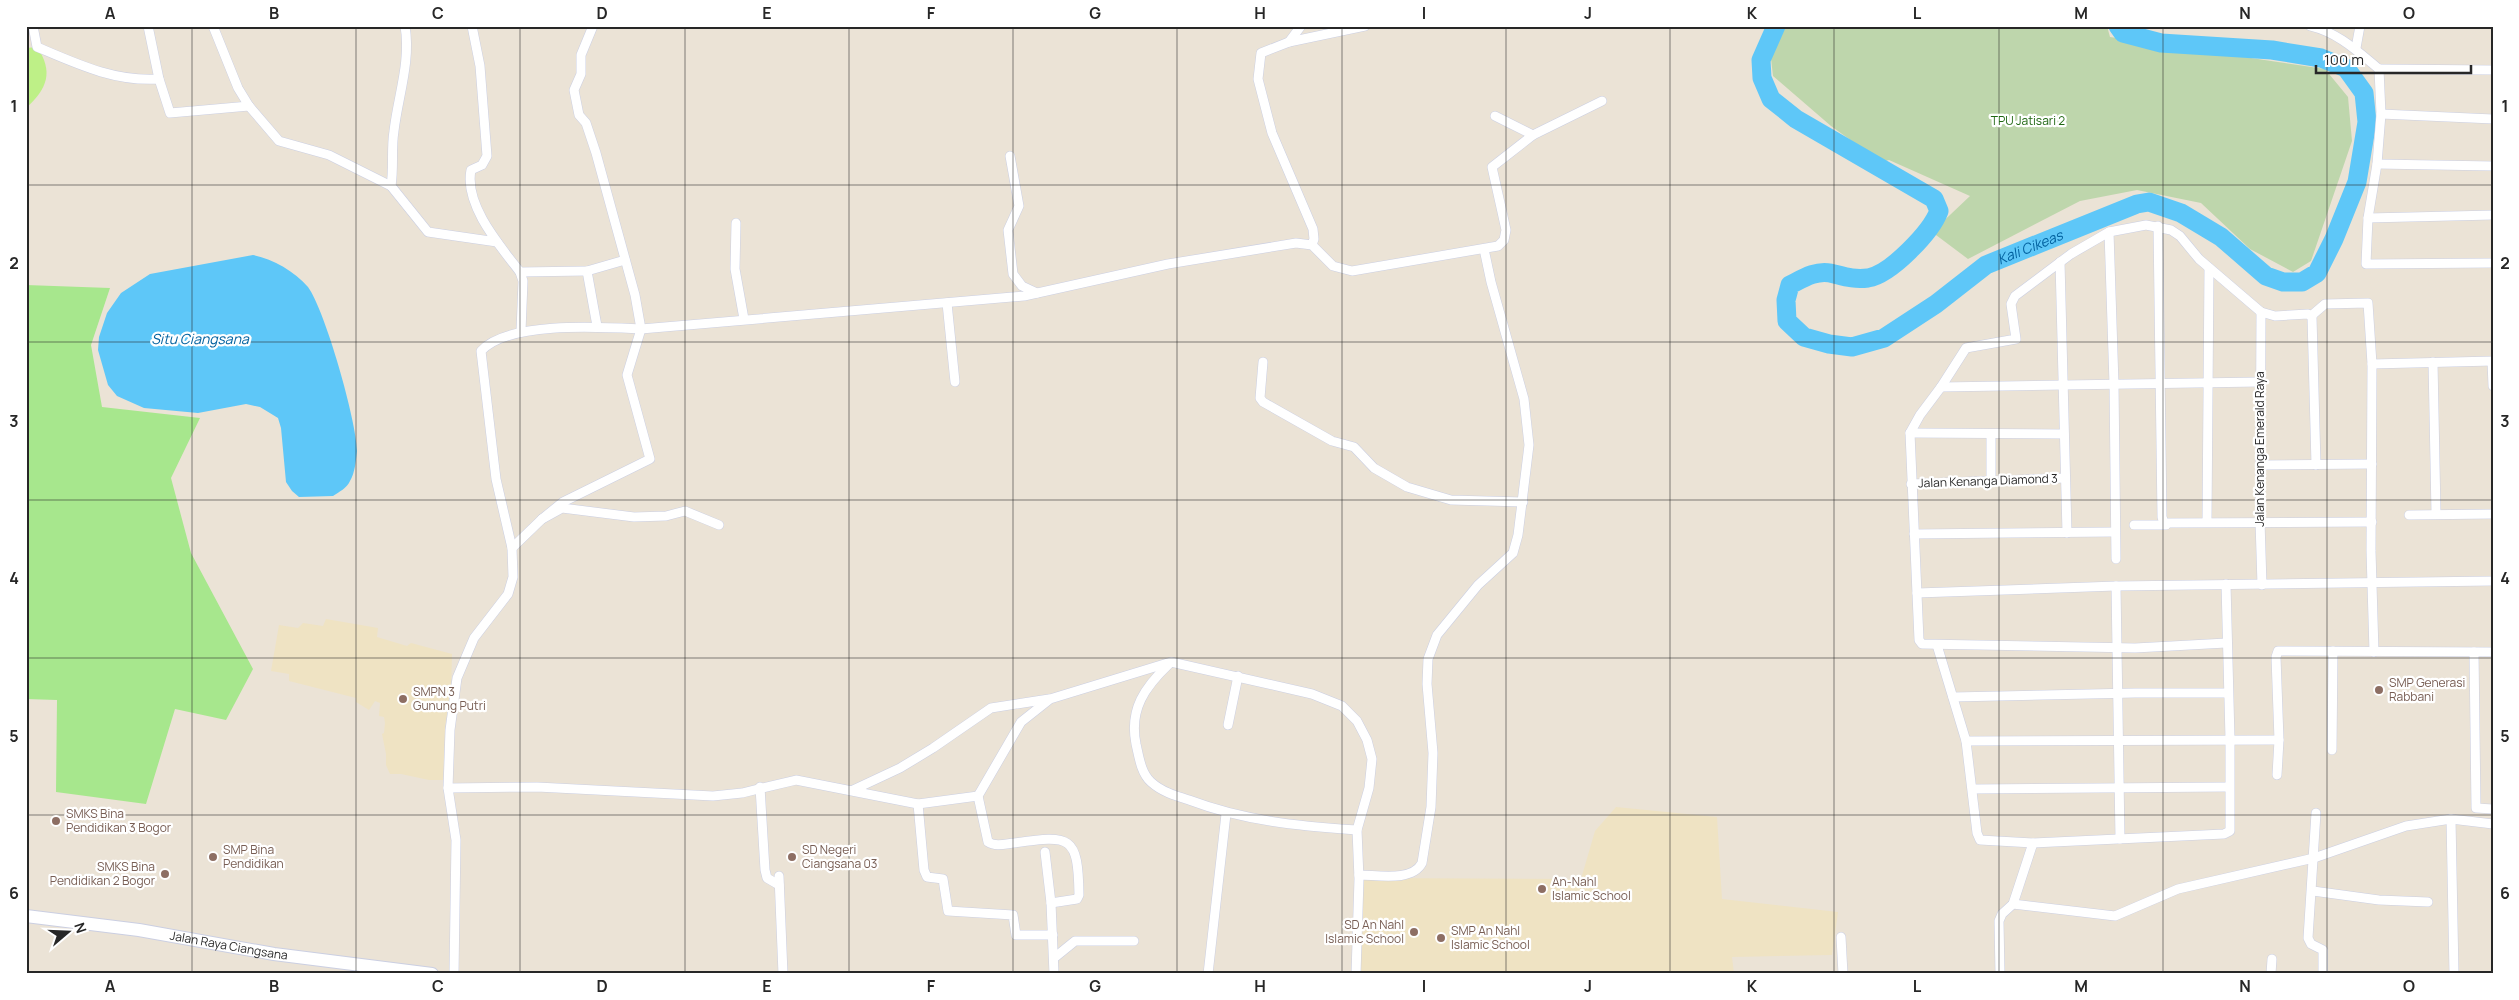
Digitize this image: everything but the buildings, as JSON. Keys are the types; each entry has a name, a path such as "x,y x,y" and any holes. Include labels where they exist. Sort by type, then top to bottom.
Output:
{"main road":[{"name":"Jalan Raya Ciangsana","path":"26,916 140,930 274,954 432,974"}],"street":[{"path":"34,26 37,47 87,69 121,78 159,79"},
{"path":"148,26 159,79 170,113 249,106"},
{"path":"213,26 238,88 249,106 279,141 329,155 391,186 428,232 497,242"},
{"path":"391,186 394,132 405,72 407,42 404,26"},
{"path":"472,26 480,66 487,156 482,165 470,170 469,179 481,217 520,272 523,281 521,331"},
{"path":"512,548 563,502 650,459 627,375 641,329 635,295 596,152 586,123 579,115 574,90 580,74 582,55 593,26"},
{"path":"1289,42 1301,26"},
{"path":"1312,245 1314,239 1313,229 1272,133 1258,79 1261,53 1289,42 1365,26"},
{"path":"2312,26 2334,35 2356,48 2379,69 2493,70"},
{"path":"2356,48 2360,26"},
{"path":"2379,69 2381,114 2377,164 2368,218 2366,264 2493,263"},
{"path":"454,974 456,840 448,788 450,730 457,678 474,638 508,594 513,577 512,548 496,479 481,351 487,344 521,331 597,326 641,329 947,303 1037,293 1168,264 1296,243 1312,245 1334,266 1352,271 1498,246 1506,235 1492,167 1533,135 1602,101"},
{"path":"2381,114 2493,119"},
{"path":"1495,116 1533,135"},
{"path":"1010,156 1019,206 1008,230 1013,274 1022,286 1037,293"},
{"path":"2377,164 2493,166"},
{"path":"2368,218 2493,215"},
{"path":"736,223 735,269 744,319"},
{"path":"2226,643 2134,648 2116,646 1938,645 1925,644 1919,640 1910,433 1920,414 1941,387 1966,348 2016,339 2011,304 2013,299 2060,262 2109,232 2128,227 2146,224 2171,230 2180,236 2209,268 2261,312 2275,316 2311,316 2325,304 2368,303 2372,364 2371,551 2374,652"},
{"path":"2158,226 2162,384 2162,518 2166,525"},
{"path":"2109,232 2114,384 2116,559"},
{"path":"1359,875 1406,875 1419,870 1422,863 1431,808 1433,753 1427,684 1428,659 1437,635 1442,628 1478,585 1513,553 1518,535 1529,445 1528,419 1519,378 1491,282 1484,248"},
{"path":"520,272 587,271 624,260"},
{"path":"2060,262 2068,533"},
{"path":"2207,521 2209,268"},
{"path":"587,271 597,326"},
{"path":"947,303 955,382"},
{"name":"Jalan Kenanga Emerald Raya","path":"2261,312 2260,521 2262,585"},
{"path":"2311,316 2316,464"},
{"path":"2372,364 2492,361 2493,386"},
{"path":"1263,362 1260,398 1263,402 1332,441 1354,447 1374,468 1407,487 1451,500 1523,502"},
{"path":"2433,362 2436,513"},
{"path":"1941,387 2260,382"},
{"path":"1910,433 2064,434"},
{"path":"1991,434 1991,481"},
{"path":"2261,465 2372,464"},
{"name":"Jalan Kenanga Diamond 3","path":"1911,484 2066,478"},
{"path":"542,519 562,508 634,517 666,516 685,511 719,525"},
{"path":"2409,515 2436,513 2493,514"},
{"path":"2134,525 2166,525 2207,521 2372,522"},
{"path":"1914,534 2115,532"},
{"path":"1918,592 2116,586 2493,581"},
{"path":"1938,645 1966,741 1977,833 1980,840 2033,843 2226,834 2230,830 2230,739 2226,643 2226,584"},
{"path":"2116,586 2120,839"},
{"path":"2277,775 2279,740 2276,654 2280,651 2493,652"},
{"path":"2332,750 2333,652"},
{"path":"2474,652 2476,808 2493,809"},
{"path":"1171,662 1148,685 1140,698 1134,731 1141,766 1150,782 1167,792 1226,814 1304,827 1357,830"},
{"path":"853,790 900,768 991,708 1050,699 1171,662 1312,694 1342,706 1357,721 1367,740 1372,759 1369,788 1357,830 1359,875 1356,974"},
{"path":"1228,725 1238,676"},
{"path":"1953,697 2228,693"},
{"path":"1050,699 1021,722 978,796 988,842 993,845 1054,838 1069,843 1076,852 1080,895 1077,899 1051,902"},
{"path":"1966,741 2279,740"},
{"path":"448,788 537,787 713,796 742,793 760,787 796,780 918,804 978,796"},
{"path":"760,787 765,870 767,878 779,881 783,974"},
{"path":"1973,789 2229,787"},
{"path":"918,804 924,870 927,877 943,878 948,911 1013,915 1016,935 1053,935"},
{"path":"1208,974 1226,814"},
{"path":"2316,814 2313,891 2308,938 2311,944 2323,950 2322,974"},
{"path":"2013,904 2115,916 2178,890 2314,858 2406,826 2451,819 2493,824"},
{"path":"2451,819 2454,974"},
{"path":"2000,974 1999,921 2002,914 2013,904 2033,843"},
{"path":"1045,852 1051,902 1054,974"},
{"path":"2313,891 2379,900 2428,902"},
{"path":"1841,937 1843,974"},
{"path":"1054,958 1075,941 1134,941"},
{"path":"2271,974 2272,959"}],"shaded area":[{"name":"SMPN 3 Gunung Putri","path":"326,619 378,628 377,637 407,646 411,643 452,654 451,691 445,726 443,780 429,780 401,774 390,774 386,765 382,734 384,733 384,717 379,716 380,703 375,701 369,710 356,702 356,698 289,681 289,674 271,671 279,625 298,628 303,623 323,626"},
{"name":"An-Nahl Islamic School","path":"1616,807 1717,817 1722,899 1838,912 1832,955 1732,957 1734,974 1360,974 1364,878 1581,879 1595,831"}],"green space":[{"name":"TPU Jatisari 2","path":"1781,26 2107,26 2110,37 2325,69 2348,97 2352,141 2311,261 2293,272 2250,249 2201,203 2137,190 2080,201 1968,259 1932,232 1970,196 1889,160 1881,162 1831,126 1773,76 1770,50"},
{"path":"37,47 45,64 46,80 39,94 26,108 26,48"},
{"path":"26,285 110,288 91,345 102,407 200,418 171,478 191,553 253,669 226,720 175,709 146,804 56,792 57,700 26,699"}],"water":[{"name":"Situ Ciangsana","path":"253,255 283,266 308,287 315,299 331,341 352,416 357,451 352,478 345,488 333,496 299,497 292,491 286,482 281,428 278,418 260,407 246,404 198,413 144,408 117,396 108,385 98,350 99,337 107,313 121,293 150,274"}],"waterway":[{"name":"Kali Cikeas","path":"1776,26 1761,60 1762,78 1771,99 1796,119 1934,199 1939,211 1928,230 1909,251 1888,269 1877,275 1868,278 1858,278 1825,272 1809,276 1790,285 1786,300 1787,321 1804,337 1829,344 1852,347 1884,338 1936,304 1986,265 2137,204 2149,202 2181,213 2221,237 2266,276 2283,282 2302,282 2317,273 2334,239 2357,182 2367,122 2364,93 2346,68 2321,58 2272,50 2161,43 2123,33 2118,26"}],"place":[{"name":"SMP Generasi Rabbani","path":"2379,690"},
{"name":"SMPN 3 Gunung Putri","path":"403,699"},
{"name":"SMKS Bina Pendidikan 3 Bogor","path":"56,821"},
{"name":"SMP Bina Pendidikan","path":"213,857"},
{"name":"SD Negeri Ciangsana 03","path":"792,857"},
{"name":"SMKS Bina Pendidikan 2 Bogor","path":"165,874"},
{"name":"An-Nahl Islamic School","path":"1542,889"},
{"name":"SD An Nahl Islamic School","path":"1414,932"},
{"name":"SMP An Nahl Islamic School","path":"1441,938"}]}
